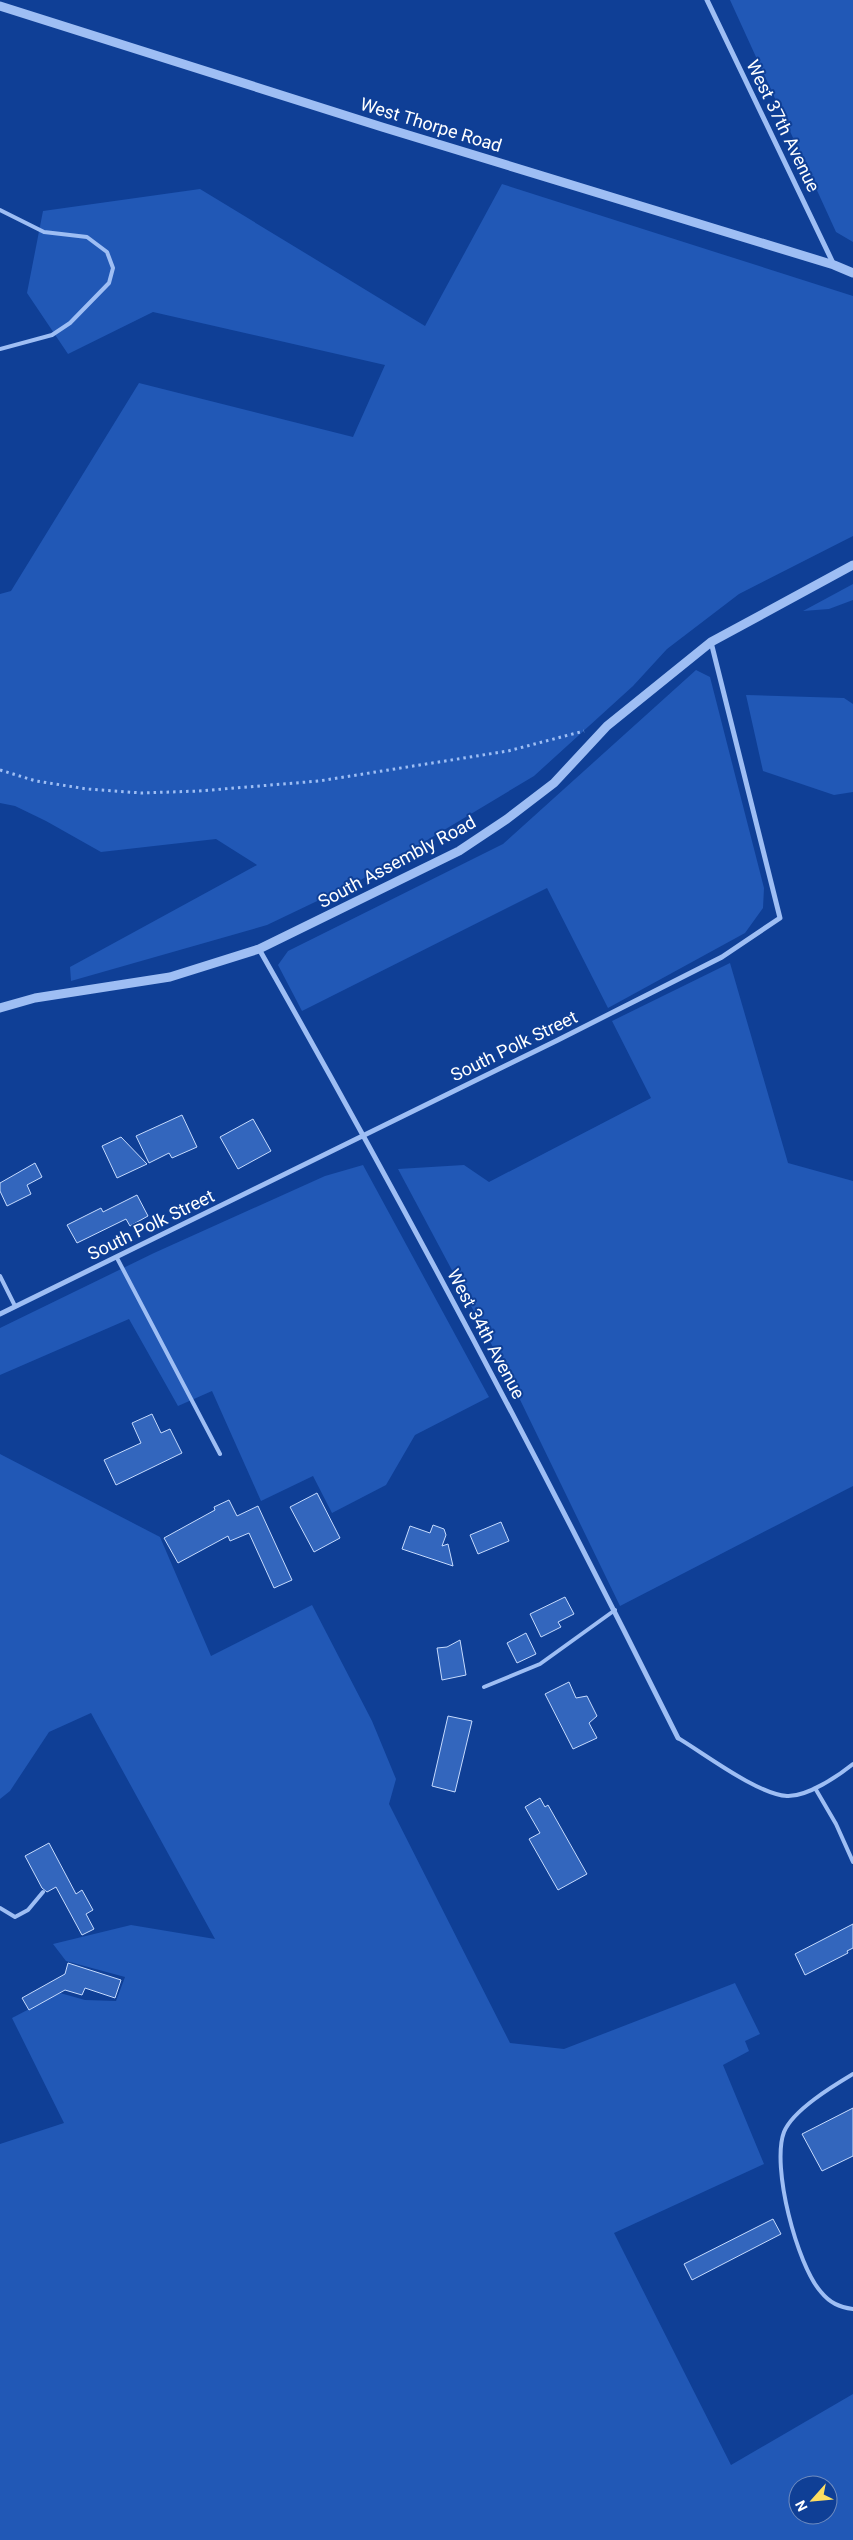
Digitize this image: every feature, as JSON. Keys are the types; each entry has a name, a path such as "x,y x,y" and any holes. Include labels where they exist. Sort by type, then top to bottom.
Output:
{"street":[{"name":"West 37th Avenue","path":"707,0 834,265"},
{"name":"West Thorpe Road","path":"0,7 391,130 834,265 853,273"},
{"name":"South Assembly Road","path":"0,1008 36,998 170,976 259,949 459,851 507,819 554,783 607,726 711,642 853,565"},
{"name":"South Polk Street","path":"0,1314 117,1258 722,956 780,918 711,642"},
{"name":"West 34th Avenue","path":"259,949 364,1135 521,1428 615,1610 678,1738"}],"lane":[{"path":"0,210 44,232 87,238 107,252 113,268 109,283 70,323 52,335 0,349"},
{"path":"117,1258 220,1454"},
{"path":"0,1276 15,1306"},
{"path":"484,1687 540,1664 615,1610"},
{"path":"678,1738 768,1792 789,1796 815,1788 853,1764"},
{"path":"815,1788 836,1824 853,1862"},
{"path":"0,1908 15,1917 28,1910 43,1892"},
{"path":"853,2074 795,2116 784,2132 780,2170 787,2209 804,2260 820,2291 837,2306 853,2310"}],"path":[{"path":"0,770 36,781 87,789 142,794 199,791 319,781 508,751 607,726"}],"shaded area":[{"path":"730,0 853,0 853,242 836,232"},
{"path":"502,184 853,296 853,536 739,594 667,649 633,686 534,776 359,881 267,925 71,981 70,967 257,865 216,839 101,852 46,821 15,806 0,803 0,594 11,591 139,383 353,437 385,365 153,312 68,354 27,293 43,211 200,189 425,326"},
{"path":"853,584 853,600 829,609 803,611"},
{"path":"696,670 710,677 764,888 763,908 745,933 608,1008 547,888 302,1011 278,965 288,951 503,844"},
{"path":"746,695 844,698 853,704 853,792 834,795 763,771"},
{"path":"730,963 788,1163 853,1181 853,1486 620,1606 510,1379 398,1169 464,1165 489,1182 651,1098 612,1021"},
{"path":"363,1165 489,1397 415,1435 386,1485 332,1513 313,1476 261,1501 212,1391 178,1406 129,1319 0,1375 0,1328 154,1253 325,1176"},
{"path":"0,1454 160,1537 211,1656 312,1605 372,1721 396,1779 389,1804 510,2043 564,2049 735,1983 760,2034 745,2041 749,2051 723,2065 764,2164 614,2233 731,2465 853,2394 853,2540 0,2540 0,2144 64,2123 12,2018 60,1993 85,2000 116,2001 125,1977 66,1961 53,1944 131,1925 215,1939 91,1713 49,1732 10,1791 0,1799"}],"building":[{"path":"182,1115 197,1147 172,1158 169,1153 149,1163 136,1136"},
{"path":"253,1119 271,1151 238,1169 220,1137"},
{"path":"121,1137 147,1164 117,1178 102,1146"},
{"path":"35,1163 42,1177 27,1185 31,1194 7,1206 0,1191 0,1183"},
{"path":"137,1195 148,1216 130,1226 126,1219 77,1243 67,1225 101,1208 103,1212"},
{"path":"152,1414 161,1433 170,1429 182,1453 116,1485 104,1460 141,1443 132,1423"},
{"path":"317,1493 340,1538 314,1552 290,1507"},
{"path":"229,1500 237,1516 258,1506 292,1580 274,1588 249,1533 230,1541 228,1536 178,1563 164,1538 215,1510 214,1507"},
{"path":"501,1522 509,1541 478,1554 470,1535"},
{"path":"433,1525 444,1529 446,1535 442,1546 448,1544 453,1566 402,1549 410,1526 430,1533"},
{"path":"565,1597 574,1614 558,1622 561,1627 541,1637 530,1614"},
{"path":"526,1633 536,1654 517,1663 507,1643"},
{"path":"460,1640 466,1675 442,1680 437,1648 447,1647"},
{"path":"569,1682 576,1698 587,1696 597,1716 589,1723 597,1738 573,1749 545,1694"},
{"path":"448,1716 472,1721 455,1792 432,1786"},
{"path":"540,1798 545,1807 548,1805 587,1874 558,1890 529,1839 540,1833 525,1807"},
{"path":"49,1843 76,1894 82,1890 93,1910 86,1914 94,1929 82,1935 56,1887 47,1892 42,1888 25,1856"},
{"path":"853,1924 853,1948 847,1951 848,1953 805,1975 795,1954"},
{"path":"68,1963 121,1980 115,1998 85,1988 82,1995 65,1990 29,2010 22,1998 65,1974"},
{"path":"853,2108 853,2156 822,2171 802,2134"},
{"path":"773,2219 781,2234 692,2280 684,2264"}]}
